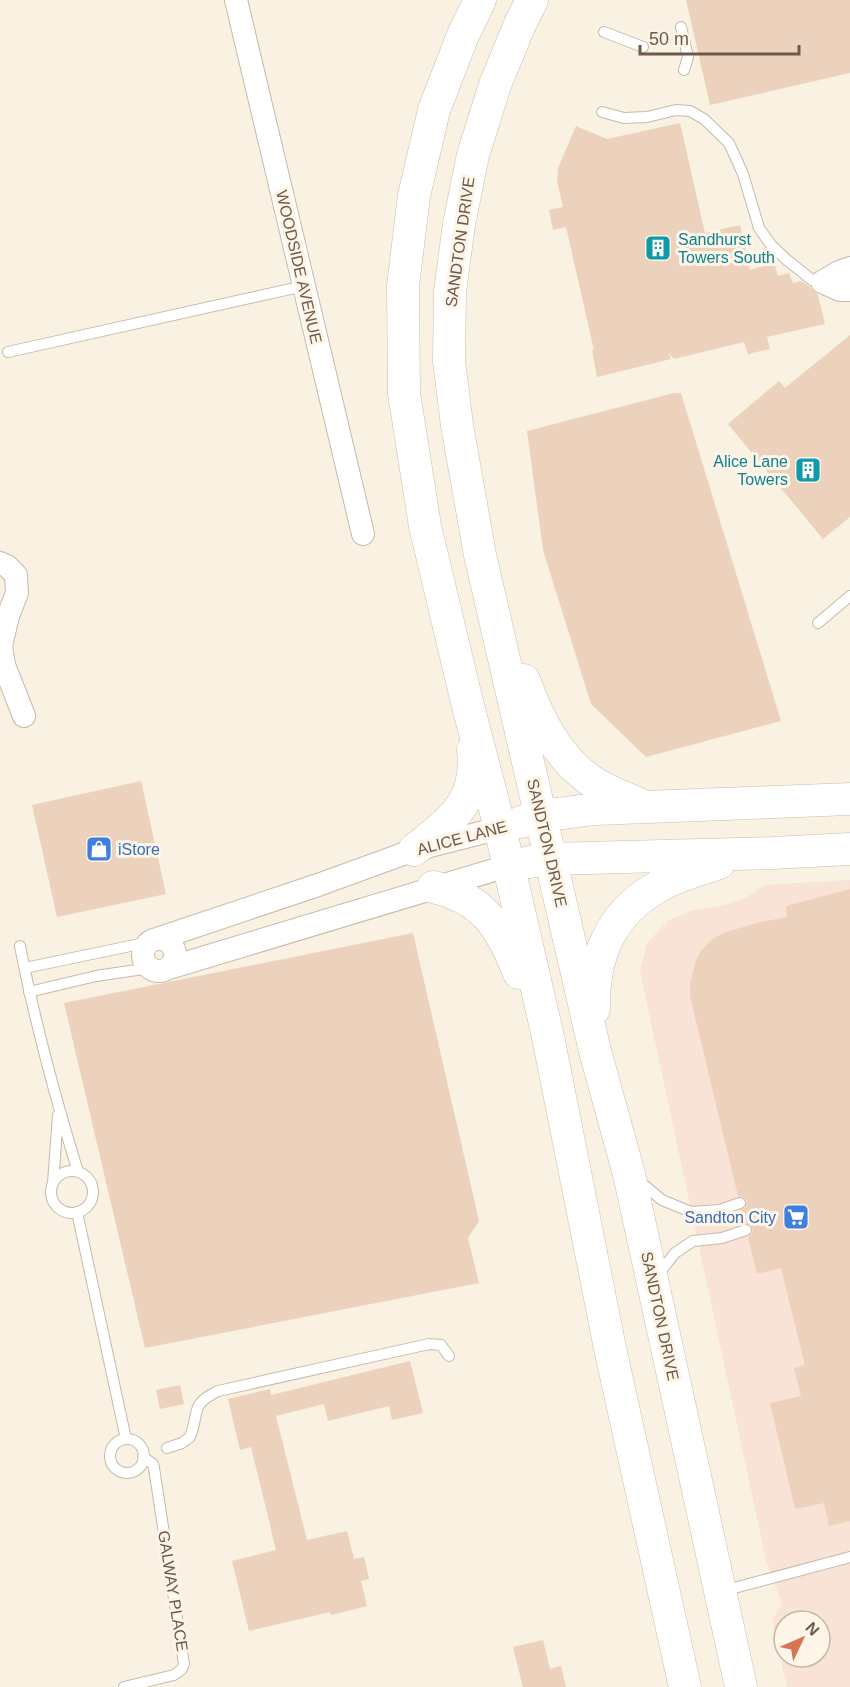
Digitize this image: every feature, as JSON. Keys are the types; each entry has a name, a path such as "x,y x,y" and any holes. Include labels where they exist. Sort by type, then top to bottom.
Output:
{"main road":[{"path":"480,0 463,35 434,110 414,196 403,286 404,393 425,526 500,828 548,1037 611,1353 685,1687"},
{"name":"SANDTON DRIVE","path":"532,0 495,86 473,155 459,224 450,292 449,361 457,425 480,555 595,1051 629,1174 741,1687"},
{"path":"480,555 534,706 552,740 570,763 592,781 647,807"},
{"path":"414,850 456,814 463,805 471,786 475,768 467,702"},
{"name":"ALICE LANE","path":"500,828 541,816 595,809 850,799"},
{"path":"507,866 550,859 850,849"},
{"path":"595,1051 594,1001 597,968 605,941 616,923 638,899 663,884 723,862 772,853"},
{"path":"433,887 451,891 464,898 477,906 489,918 501,934 548,1037"}],"street":[{"name":"WOODSIDE AVENUE","path":"236,0 363,534"},
{"path":"822,282 850,268"},
{"path":"822,282 840,290 850,290"},
{"path":"0,563 16,575 17,593 8,616 1,646 4,665 24,716"},
{"name":"ALICE LANE","path":"154,940 414,850 500,828"},
{"path":"154,940 146,945 143,955 147,964 160,968 507,866"}],"lane":[{"path":"681,27 688,57 684,70"},
{"path":"604,32 643,47"},
{"path":"602,112 624,118 646,117 676,110 690,111 704,119 729,143 743,174 759,228 771,245 812,280 822,282"},
{"path":"8,352 304,286"},
{"path":"818,623 850,596"},
{"path":"25,968 154,940"},
{"path":"20,946 29,992 59,1109 78,1172"},
{"path":"29,992 96,976 160,968"},
{"path":"53,1184 60,1174 66,1172 84,1174 92,1185 93,1192 88,1205 70,1213 58,1208 52,1197 51,1190 59,1109"},
{"path":"629,1174 662,1200 691,1212 720,1210 740,1203"},
{"path":"76,1212 126,1439"},
{"path":"652,1282 675,1253 693,1241 722,1238 746,1230"},
{"path":"167,1448 182,1443 190,1437 201,1400 218,1391 429,1344 441,1345 449,1356"},
{"path":"126,1439 137,1442 141,1446 143,1457 139,1467 130,1473 114,1468 110,1458 112,1447 126,1439"},
{"name":"GALWAY PLACE","path":"124,1687 174,1675 182,1669 184,1664 154,1468 153,1464 143,1457"},
{"path":"719,1592 850,1557"}],"shaded area":[{"path":"850,880 850,1687 787,1687 783,1669 832,1669 832,1609 779,1609 782,1604 766,1560 640,971 647,943 669,920 693,910 726,905 747,897 765,885"}],"building":[{"path":"686,0 850,0 850,73 710,105"},
{"name":"Sandhurst Towers South","path":"680,123 705,233 740,225 750,270 774,263 778,276 789,273 793,283 801,281 810,287 818,295 825,324 767,337 770,349 748,354 744,342 674,359 668,352 671,359 597,377 592,350 594,350 566,227 553,230 549,210 563,207 557,181 558,168 576,126 607,139"},
{"name":"Alice Lane Towers","path":"850,335 850,517 823,539 728,424 779,381 785,388"},
{"path":"681,393 781,721 646,757 591,704 543,550 527,431"},
{"name":"iStore","path":"141,781 166,894 57,917 32,805"},
{"name":"Sandton City","path":"850,889 850,1521 829,1526 824,1503 795,1509 770,1403 801,1396 794,1368 805,1365 781,1268 757,1274 748,1237 752,1234 753,1228 750,1224 744,1223 741,1210 746,1207 747,1201 744,1197 738,1196 690,996 690,984 698,955 710,941 718,936 761,922 787,917 786,906"},
{"path":"413,933 479,1221 468,1238 479,1283 145,1348 64,1003"},
{"path":"410,1361 423,1413 392,1420 389,1406 328,1421 324,1404 276,1416 307,1540 347,1531 354,1559 364,1557 369,1579 361,1581 367,1606 249,1631 232,1561 276,1550 251,1447 240,1450 228,1399 270,1389 271,1395"},
{"path":"180,1385 184,1404 160,1409 156,1390"},
{"path":"543,1640 550,1669 561,1666 566,1687 523,1687 513,1647"}],"place":[{"name":"Sandhurst Towers South","path":"658,248"},
{"name":"Alice Lane Towers","path":"808,470"},
{"name":"iStore","path":"99,849"},
{"name":"Sandton City","path":"796,1217"}]}
